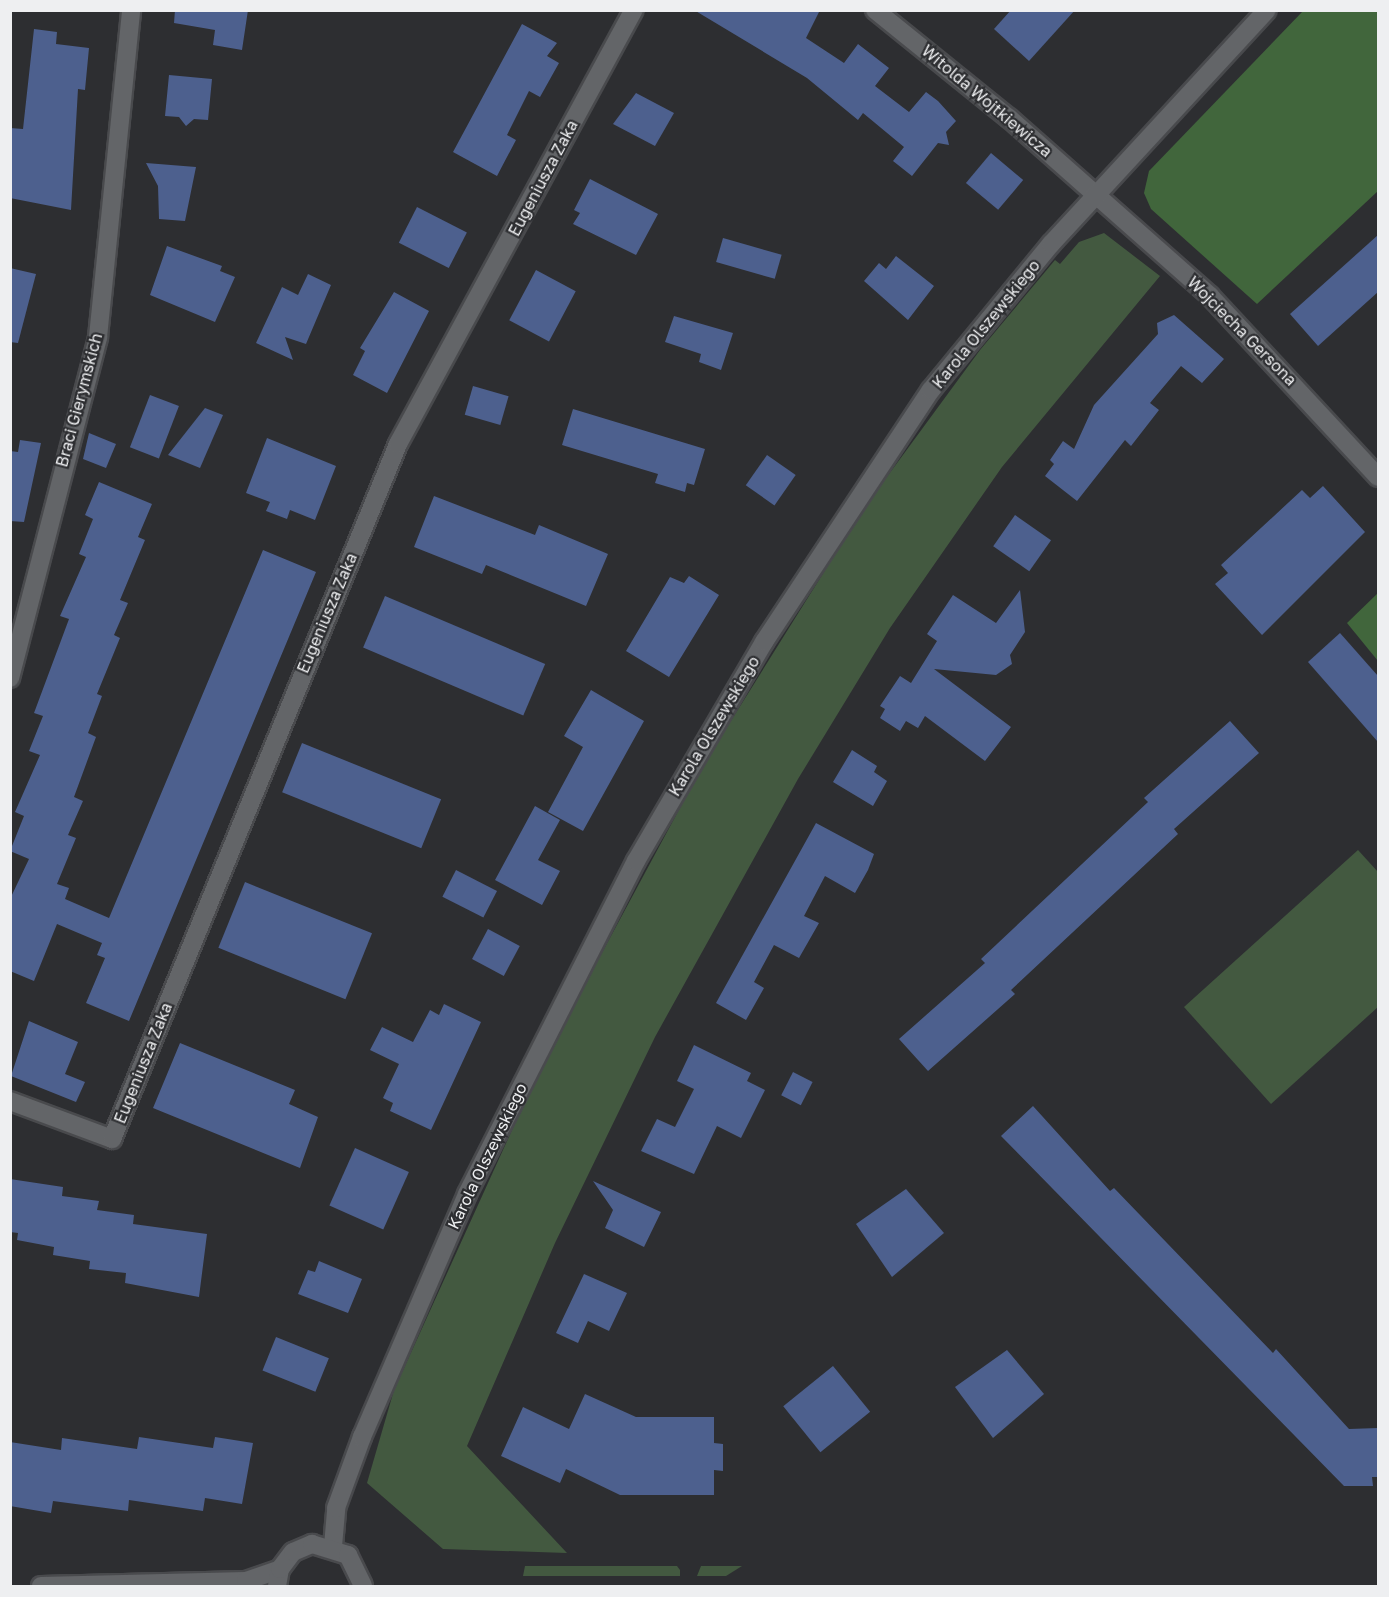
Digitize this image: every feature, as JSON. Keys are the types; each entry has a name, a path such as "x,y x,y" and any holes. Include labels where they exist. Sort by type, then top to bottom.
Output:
{"street":[{"name":"Braci Gierymskich","path":"10,678 98,337 131,10"},
{"name":"Eugeniusza Zaka","path":"10,1101 112,1139 398,444 633,10"},
{"name":"Witolda Wojtkiewicza","path":"875,10 1096,195"},
{"name":"Karola Olszewskiego","path":"333,1546 336,1508 462,1204 590,948 685,774 824,546 932,390 1096,195 1267,10"},
{"name":"Wojciecha Gersona","path":"1096,195 1240,325 1378,477"},
{"path":"312,1544 336,1508"},
{"path":"41,1587 278,1578 293,1552 312,1544 333,1546 354,1562 363,1586"},
{"path":"246,1581 268,1587"}],"green space":[{"path":"1303,11 1378,11 1378,191 1257,304 1151,209 1144,193 1149,171"},
{"path":"1104,233 1160,276 1002,467 890,628 798,779 655,1037 555,1243 467,1446 567,1553 443,1549 367,1483 394,1390 542,1064 702,767 864,508 980,350 1055,260 1060,264 1079,242"},
{"path":"1378,593 1378,661 1347,623"},
{"path":"1358,850 1378,872 1378,1007 1271,1104 1184,1007"},
{"path":"525,1566 677,1566 680,1576 523,1576"},
{"path":"701,1566 742,1566 726,1576 697,1576"}],"building":[{"path":"175,10 248,10 242,50 213,45 215,30 174,23"},
{"path":"694,10 820,10 806,38 844,63 858,44 889,68 875,86 909,112 926,92 938,101 956,121 946,132 949,145 938,143 912,176 893,161 904,147 863,113 858,120 807,78"},
{"path":"1011,10 1075,10 1029,61 994,29"},
{"path":"522,24 557,43 547,56 559,63 540,97 529,91 507,135 516,140 497,176 453,152"},
{"path":"34,29 57,32 56,44 89,48 85,90 78,89 71,210 10,198 10,128 23,129"},
{"path":"169,75 212,79 208,120 194,119 186,126 179,117 165,116"},
{"path":"636,93 674,113 655,146 613,124"},
{"path":"991,153 1023,180 998,210 966,183"},
{"path":"146,163 196,167 185,221 159,219 158,186"},
{"path":"590,179 658,214 636,255 573,224 580,213 574,210"},
{"path":"417,207 467,232 449,268 399,243"},
{"path":"1378,235 1378,292 1318,346 1290,314"},
{"path":"723,238 782,255 775,279 716,262"},
{"path":"167,246 222,266 220,271 235,277 215,322 150,295"},
{"path":"896,256 934,286 908,320 864,281 879,263 886,269"},
{"path":"10,268 36,274 18,343 10,342"},
{"path":"536,270 576,291 549,341 509,320"},
{"path":"308,274 331,285 306,344 285,337 293,360 256,343 282,287 298,295"},
{"path":"394,292 429,311 387,393 353,375 365,351 360,348"},
{"path":"1174,315 1224,359 1202,383 1181,366 1150,403 1159,410 1131,446 1125,440 1077,501 1045,476 1054,464 1050,460 1063,441 1074,449 1094,405 1158,334 1157,323"},
{"path":"674,316 733,333 721,370 699,362 701,354 665,342"},
{"path":"473,386 509,396 500,425 465,415"},
{"path":"150,395 179,406 159,458 130,447"},
{"path":"205,408 223,415 200,468 168,455"},
{"path":"573,409 705,449 694,485 687,483 685,492 655,483 658,474 562,445"},
{"path":"89,433 116,444 106,468 83,459"},
{"path":"267,438 336,466 315,520 290,510 287,519 266,511 270,502 246,493"},
{"path":"20,440 41,443 24,522 10,521 10,451 18,452"},
{"path":"767,455 796,475 774,505 746,485"},
{"path":"99,482 152,504 138,537 145,540 120,600 128,603 114,635 120,638 97,694 102,696 88,733 96,737 74,797 83,801 68,835 76,838 57,884 69,888 65,899 109,918 263,550 316,572 129,1021 86,1003 105,958 97,955 102,943 57,924 34,981 10,971 10,899 29,859 10,851 24,816 15,812 40,755 29,751 43,716 34,713 69,619 60,616 86,557 79,554 93,519 85,515"},
{"path":"1323,486 1365,532 1262,635 1215,584 1228,573 1221,565 1302,490 1310,498"},
{"path":"434,496 535,535 539,525 608,554 586,606 486,565 482,574 414,547"},
{"path":"1015,515 1051,540 1029,571 993,546"},
{"path":"689,576 719,595 669,677 626,651 670,577 684,583"},
{"path":"1020,590 1025,632 1010,655 1012,664 996,675 934,669 1011,727 985,761 925,716 918,728 906,721 900,731 880,718 885,709 880,706 900,676 911,683 937,641 927,634 953,595 996,623"},
{"path":"385,596 545,664 523,716 363,648"},
{"path":"1340,633 1378,676 1378,742 1308,662"},
{"path":"591,690 644,721 583,831 548,812 583,747 564,736"},
{"path":"1230,721 1259,753 1174,829 1178,834 1011,990 1015,994 928,1071 899,1039 985,963 981,959 1148,802 1144,798"},
{"path":"302,743 441,799 421,848 282,792"},
{"path":"852,750 877,766 874,772 887,781 873,806 833,782"},
{"path":"535,806 560,820 538,860 560,871 542,905 495,880"},
{"path":"816,823 874,854 855,893 825,876 804,916 819,923 799,958 774,945 754,982 764,988 746,1020 716,1003"},
{"path":"456,870 497,891 483,918 442,897"},
{"path":"245,882 372,933 345,999 218,948"},
{"path":"488,929 520,946 504,976 472,959"},
{"path":"444,1004 481,1022 431,1130 390,1111 393,1103 383,1098 399,1064 370,1050 382,1027 413,1042 430,1010 439,1015"},
{"path":"29,1021 78,1042 65,1074 85,1082 76,1102 11,1076"},
{"path":"180,1043 295,1090 289,1104 318,1117 300,1168 153,1108"},
{"path":"694,1045 751,1073 747,1081 765,1090 741,1138 717,1126 694,1174 641,1151 657,1119 675,1127 694,1089 677,1081"},
{"path":"793,1072 813,1082 801,1105 781,1095"},
{"path":"1033,1106 1110,1191 1114,1188 1273,1353 1276,1349 1349,1429 1378,1428 1378,1477 1372,1477 1373,1486 1344,1486 1001,1136"},
{"path":"355,1148 409,1172 383,1230 329,1206"},
{"path":"10,1179 63,1187 62,1196 99,1201 97,1210 134,1215 133,1224 207,1234 199,1297 125,1283 126,1273 89,1269 90,1261 53,1255 54,1247 17,1240 18,1233 10,1232"},
{"path":"593,1181 661,1212 644,1247 605,1228 613,1210"},
{"path":"906,1189 944,1233 892,1277 856,1224"},
{"path":"319,1261 362,1279 348,1313 298,1294 308,1270 315,1272"},
{"path":"584,1274 627,1293 609,1331 588,1321 578,1343 556,1333"},
{"path":"276,1337 329,1358 315,1392 263,1370"},
{"path":"1007,1350 1044,1394 993,1438 955,1387"},
{"path":"833,1366 870,1412 820,1452 783,1406"},
{"path":"585,1394 636,1417 714,1417 714,1443 723,1444 723,1471 714,1470 714,1495 620,1495 566,1469 560,1483 501,1456 523,1407 569,1429"},
{"path":"139,1437 213,1448 215,1437 253,1443 242,1504 205,1498 203,1511 129,1500 128,1511 53,1501 51,1513 10,1506 10,1442 61,1450 62,1438 137,1449"}]}
